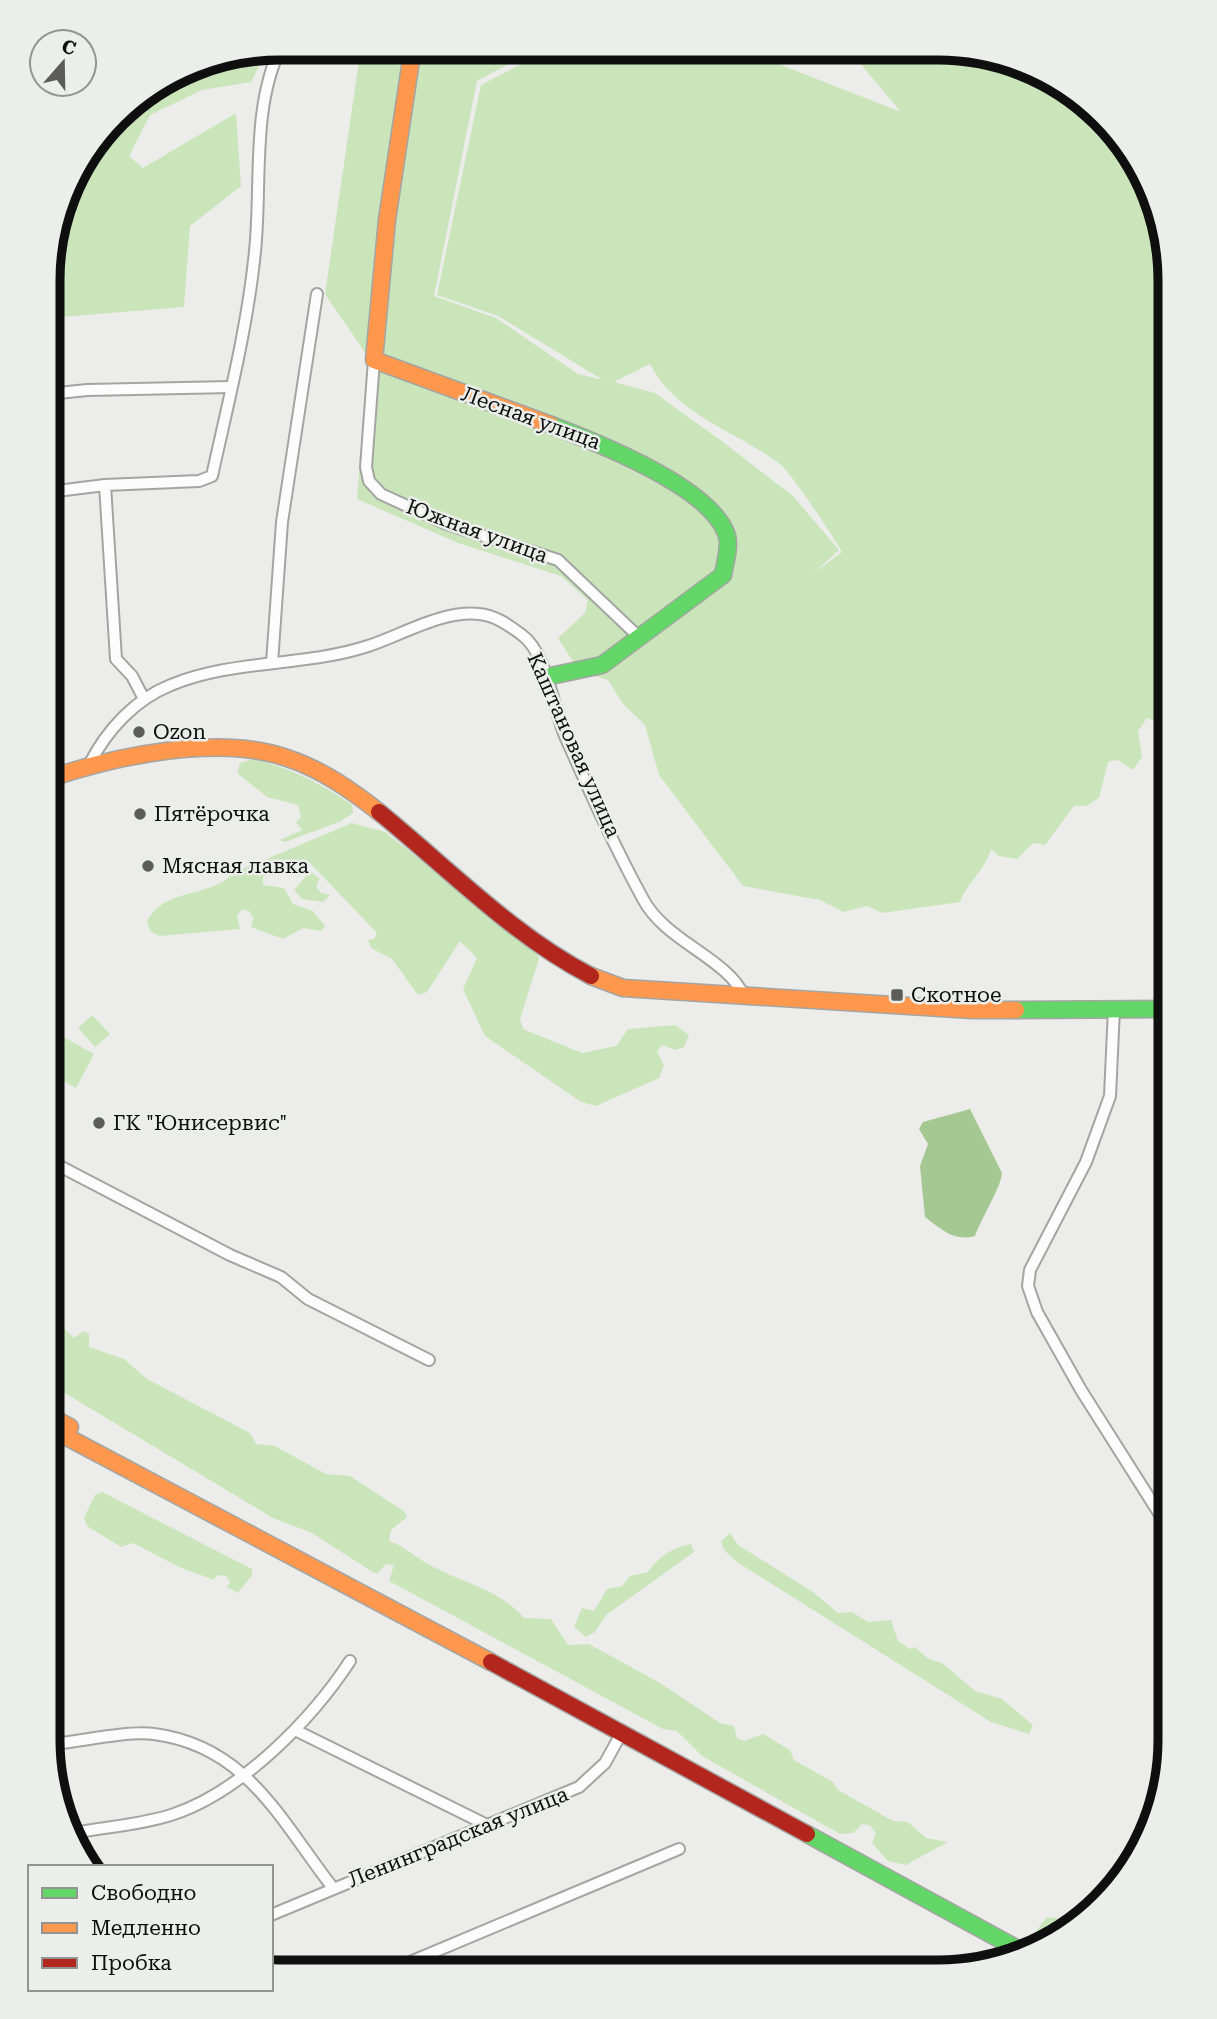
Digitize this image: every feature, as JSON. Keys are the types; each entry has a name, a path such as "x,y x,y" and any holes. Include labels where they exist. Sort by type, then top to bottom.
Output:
{"main road":[{"path":"374,360 387,220 411,60"},
{"name":"Лесная улица","path":"374,360 617,450 690,494 719,518 728,536 723,575 641,639 602,665 547,677"},
{"path":"60,775 89,765 165,753 232,749 281,755 340,785 472,893 560,958 606,984 653,992 972,1010 1158,1009"},
{"path":"60,1422 414,1620"},
{"path":"60,1433 414,1620 1013,1946"}],"street":[{"path":"60,491 105,485 199,481 212,476 255,253 268,89 274,60"},
{"path":"272,663 282,522 317,294"},
{"name":"Южная улица","path":"374,360 366,467 369,481 381,494 444,523 558,560 641,639"},
{"path":"60,393 231,387"},
{"path":"105,485 116,659 132,676 144,699"},
{"name":"Каштановая улица","path":"89,765 116,724 144,699 170,685 217,670 365,647 447,617 479,614 501,621 526,637 547,677 564,733 644,901 666,928 738,981 744,996"},
{"path":"1114,1009 1110,1096 1086,1161 1030,1270 1028,1286 1037,1312 1081,1390 1157,1510"},
{"path":"60,1166 230,1255 281,1277 308,1299 429,1360"},
{"path":"80,1832 173,1814 200,1802 245,1772 297,1731 322,1703 350,1661"},
{"path":"297,1731 485,1824"},
{"name":"Ленинградская улица","path":"273,1914 583,1785 605,1763 622,1732"},
{"path":"60,1744 152,1733 208,1747 245,1772 332,1888"},
{"path":"415,1960 679,1849"}],"shaded area":[{"path":"359,60 516,60 477,81 434,296 496,318 578,374 603,380 498,316 437,295 481,85 529,60 768,60 901,112 857,60 938,60 967,61 995,67 1048,89 1072,105 1112,145 1141,195 1156,250 1158,722 1147,718 1138,731 1142,757 1133,770 1118,760 1108,762 1099,798 1086,806 1074,806 1045,845 1033,843 1017,859 999,856 991,849 960,902 882,913 867,906 843,912 820,900 743,886 659,775 645,725 623,704 608,680 579,671 558,638 585,613 588,600 561,576 458,543 357,499 368,357 325,294","holes":["650,364 676,397 691,410 780,464 803,492 842,552 814,573 839,550 793,496 655,393 614,382"]},
{"path":"262,61 251,82 202,90 150,115 129,156 143,168 236,113 241,186 190,226 184,307 60,317 61,250 71,209 89,169 114,134 134,114 182,82 222,67"},
{"path":"253,759 317,783 352,805 353,813 339,822 285,842 280,840 302,830 296,822 301,817 298,805 267,797 237,773 240,763"},
{"path":"352,823 385,832 536,952 539,959 520,1019 523,1029 582,1053 616,1046 628,1029 675,1025 689,1035 684,1047 675,1050 662,1045 657,1052 664,1065 659,1078 596,1106 581,1102 485,1036 463,989 477,958 460,941 427,992 418,995 392,959 371,948 368,940 374,939 377,933 309,862 263,877 263,885 284,888 293,904 313,911 325,926 321,931 303,928 283,939 251,927 253,918 249,911 243,909 237,915 240,929 159,936 150,931 147,921 155,910 165,903 212,887 233,873"},
{"path":"310,871 320,879 316,886 321,893 330,895 323,902 302,899 294,890"},
{"path":"92,1015 110,1034 95,1047 78,1028"},
{"path":"62,1036 94,1054 76,1088 60,1079"},
{"path":"970,1109 1002,1173 975,1236 961,1237 948,1233 925,1217 920,1166 928,1144 919,1129 923,1122"},
{"path":"60,1325 74,1338 83,1331 89,1334 89,1347 124,1359 147,1379 250,1433 256,1444 275,1446 326,1474 350,1476 405,1512 407,1517 391,1530 389,1541 426,1563 491,1593 524,1618 551,1619 568,1645 589,1644 660,1683 720,1723 734,1726 737,1738 744,1741 763,1734 790,1750 794,1760 833,1782 838,1790 893,1821 908,1822 926,1838 948,1842 906,1865 888,1861 872,1843 876,1834 870,1825 862,1824 853,1833 840,1834 702,1756 677,1731 663,1729 389,1581 394,1565 386,1564 378,1573 374,1573 312,1533 273,1518 60,1390"},
{"path":"102,1492 252,1569 252,1575 238,1593 227,1587 230,1582 226,1576 217,1575 214,1580 179,1567 133,1543 121,1547 87,1526 84,1518 95,1495"},
{"path":"730,1533 738,1545 813,1592 838,1613 852,1612 868,1622 891,1620 898,1641 910,1649 915,1647 927,1658 942,1663 975,1691 1002,1699 1033,1725 1029,1734 991,1722 737,1562 724,1550 721,1541"},
{"path":"691,1544 694,1552 606,1615 595,1632 586,1637 574,1627 582,1608 594,1611 607,1589 622,1586 630,1576 648,1572 666,1554"},
{"path":"1047,1917 1064,1919 1048,1930 1030,1939"}],"traffic: fast":[{"path":"546,677 602,665 723,575 728,543 726,533 715,516 675,483 621,454 551,425"},
{"path":"1016,1010 1158,1009"},
{"path":"807,1834 1013,1946"}],"traffic: slow":[{"path":"411,60 387,220 374,360 551,425"},
{"path":"60,775 104,763 167,751 199,748 260,751 312,768 379,812"},
{"path":"591,976 623,988 972,1010 1016,1010"},
{"path":"60,1422 70,1427"},
{"path":"60,1433 491,1662"}],"traffic: jam":[{"path":"379,812 507,921 591,976"},
{"path":"491,1662 807,1834"}],"place":[{"name":"Ozon","path":"139,732"},
{"name":"Пятёрочка","path":"140,814"},
{"name":"Мясная лавка","path":"148,866"},
{"name":"Скотное","path":"897,995"},
{"name":"ГК \"Юнисервис\"","path":"99,1123"}]}
